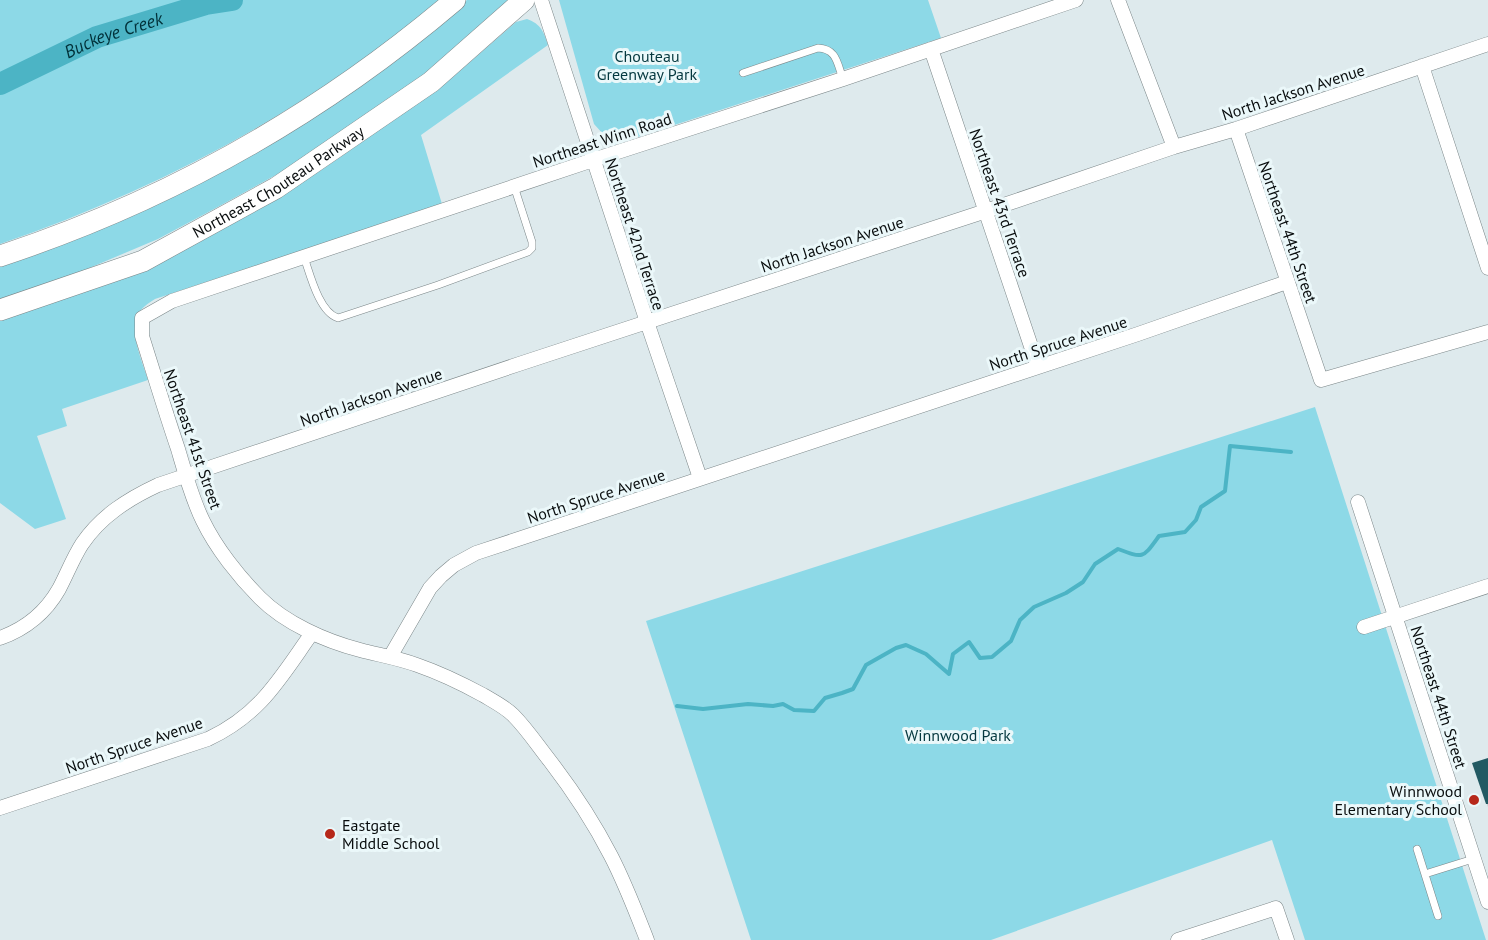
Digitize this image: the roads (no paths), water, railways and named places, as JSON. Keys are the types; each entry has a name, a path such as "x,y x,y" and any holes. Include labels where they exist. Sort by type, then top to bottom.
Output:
{"main road":[{"path":"0,256 66,234 130,206 255,142 307,111 369,69 455,0"},
{"name":"Northeast Chouteau Parkway","path":"0,310 143,261 276,188 431,82 524,0"}],"street":[{"name":"Northeast 42nd Terrace","path":"541,0 700,478"},
{"name":"Northeast Winn Road","path":"142,318 172,301 1076,0"},
{"path":"1118,0 1174,147"},
{"name":"North Jackson Avenue","path":"0,638 27,625 48,605 59,590 74,557 98,524 136,495 158,485 1488,44"},
{"name":"Northeast 43rd Terrace","path":"931,49 1038,367"},
{"path":"1422,66 1488,268"},
{"name":"Northeast 44th Street","path":"1236,129 1321,380 1488,332"},
{"name":"North Spruce Avenue","path":"390,657 430,588 447,571 468,557 1287,282"},
{"name":"Northeast 41st Street","path":"142,318 142,336 187,477 204,522 223,553 262,600 312,633"},
{"name":"Northeast 44th Street","path":"1358,502 1473,859 1484,879 1488,902"},
{"path":"1364,627 1488,586"},
{"path":"312,633 344,645 415,664 460,682 512,714 565,780 593,824 630,896 646,940"},
{"name":"North Spruce Avenue","path":"0,808 222,732 243,719 261,703 312,633"},
{"path":"1178,940 1276,908 1287,940"}],"lane":[{"path":"743,73 818,48 827,48 834,55 843,79"},
{"path":"304,257 324,306 332,316 338,318 438,285 528,252 532,248 514,186"},
{"path":"1417,849 1438,916"},
{"path":"1425,874 1473,859"}],"waterway":[{"name":"Buckeye Creek","path":"0,84 97,37 206,4 232,0"},
{"path":"677,706 703,709 748,704 773,706 783,704 794,710 814,711 825,698 853,689 866,665 896,648 906,645 926,654 949,674 953,654 969,642 980,658 992,657 1011,641 1020,620 1034,607 1066,593 1083,582 1095,564 1118,549 1133,554 1142,554 1150,549 1159,536 1185,532 1196,520 1201,507 1225,491 1230,446 1291,452"}],"place":[{"name":"Winnwood Elementary School","path":"1474,800"},
{"name":"Eastgate Middle School","path":"330,834"}],"park label":[{"name":"Chouteau Greenway Park","path":"647,65"},
{"name":"Winnwood Park","path":"958,735"}]}
